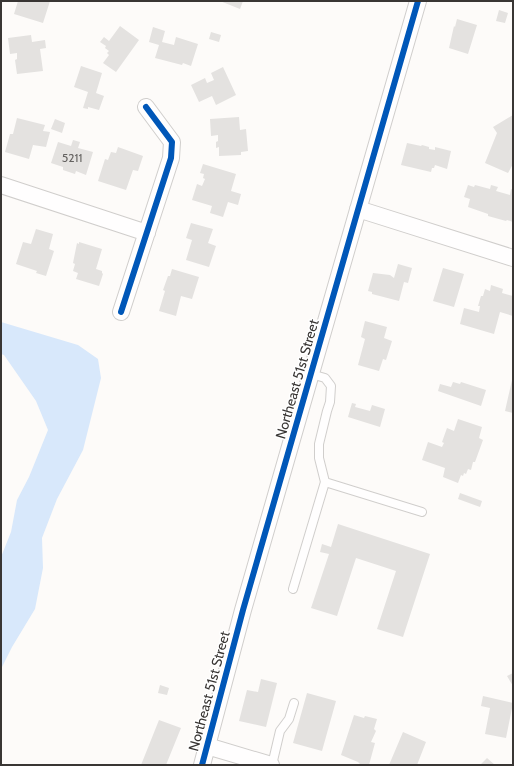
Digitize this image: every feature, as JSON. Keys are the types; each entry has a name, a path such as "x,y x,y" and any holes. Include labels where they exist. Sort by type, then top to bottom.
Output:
{"street":[{"name":"Northeast 51st Street","path":"202,765 245,602 418,1"},
{"path":"121,312 171,158 172,142 146,107"},
{"path":"1,186 147,233"},
{"path":"358,209 513,258"},
{"path":"207,746 271,765"}],"lane":[{"path":"293,589 325,482 319,458 319,444 326,411 330,402 331,386 325,378 310,374"},
{"path":"325,482 422,512"},
{"path":"271,765 280,731 289,719 294,703"}],"water":[{"path":"1,322 78,345 98,359 101,378 83,450 57,499 42,538 43,568 35,609 12,647 1,669 1,557 11,532 17,500 29,477 48,430 36,401 4,355 1,354"}],"building":[{"path":"18,1 50,1 43,23 14,14"},
{"path":"220,1 243,1 240,9"},
{"path":"499,10 508,13 505,23 496,21"},
{"path":"457,19 477,25 468,54 449,48"},
{"path":"120,26 139,40 116,72 103,63 109,55 107,53 109,51 105,48 106,46 100,42 104,37 109,41"},
{"path":"153,27 165,31 162,42 174,45 176,37 198,44 191,66 155,58 159,45 149,42"},
{"path":"211,32 221,35 219,42 209,39"},
{"path":"31,35 32,42 45,40 46,48 40,49 43,71 17,74 15,60 17,59 17,53 10,54 8,38"},
{"path":"81,66 102,73 96,93 104,96 99,110 88,107 88,109 83,108 88,92 74,87"},
{"path":"223,67 236,95 216,105 212,96 199,102 191,85 205,78 207,83 214,80 211,73"},
{"path":"513,115 513,164 508,173 485,163 497,133 493,127"},
{"path":"239,117 240,130 246,129 248,151 241,152 241,155 219,156 219,147 216,148 218,135 211,136 210,119"},
{"path":"17,118 45,125 43,131 50,132 46,147 33,145 29,159 5,152 10,134 13,134"},
{"path":"55,119 65,123 62,133 51,129"},
{"path":"73,140 80,142 78,148 93,152 86,175 76,171 75,174 63,170 63,167 51,163 58,142 71,146"},
{"path":"407,143 422,145 429,147 429,149 435,150 435,147 451,151 447,169 435,165 431,172 401,165"},
{"path":"118,147 143,156 138,171 133,170 126,190 98,181 105,159 108,160 111,152 116,153"},
{"path":"203,164 236,174 231,191 241,194 238,205 228,202 223,217 210,213 212,206 192,200 197,184 202,186 205,179 203,178 204,174 200,173"},
{"path":"468,185 474,187 475,185 490,189 491,185 498,187 496,191 510,195 511,189 513,190 513,222 488,216 488,214 468,207 470,199 464,197"},
{"path":"191,223 213,229 208,243 216,246 209,267 186,260 192,240 186,238"},
{"path":"36,229 53,234 49,249 54,251 46,276 36,273 37,271 16,264 23,242 31,244"},
{"path":"79,242 102,249 96,269 102,271 103,274 99,286 76,279 78,273 73,271 75,264 73,263 77,243 79,244"},
{"path":"398,264 412,268 408,283 404,282 399,301 372,294 372,292 368,291 373,273 390,275 394,278"},
{"path":"443,268 464,274 454,307 433,301"},
{"path":"172,269 199,277 192,299 181,296 176,316 159,311 165,291 163,290"},
{"path":"491,285 503,289 502,293 513,296 513,316 500,312 494,334 460,324 464,308 479,312 480,306 478,306 481,296 483,296 485,289 490,291"},
{"path":"365,321 387,327 384,338 392,341 386,360 383,359 379,371 358,365 365,339 361,337"},
{"path":"513,380 513,413 505,411"},
{"path":"453,382 460,384 461,382 486,390 481,406 438,391 440,384 451,387"},
{"path":"352,403 356,404 355,407 370,411 372,405 385,409 380,427 348,417"},
{"path":"458,419 482,427 479,438 483,440 471,470 468,469 466,474 464,473 463,476 461,475 458,483 443,477 445,468 422,460 428,442 442,447 444,443 442,442 447,428 454,431"},
{"path":"460,493 482,501 480,507 458,499"},
{"path":"338,524 430,554 403,637 377,629 396,571 356,558 337,616 311,608 329,554 320,552 322,544 331,547"},
{"path":"513,673 513,686 507,676"},
{"path":"261,679 277,683 266,727 239,721 247,690 258,692"},
{"path":"160,685 169,688 167,695 158,693"},
{"path":"307,693 336,701 322,751 293,743"},
{"path":"483,696 513,703 506,738 485,734 490,708 481,706"},
{"path":"354,715 364,718 365,716 377,719 374,729 376,731 371,742 375,743 369,765 360,764 341,755"},
{"path":"159,720 181,728 166,765 141,765"},
{"path":"403,732 426,742 417,765 389,765"},
{"path":"487,758 495,765 480,765"}],"cycle path":[{"path":"202,765 243,610 418,1"},
{"path":"121,312 171,158 172,142 146,107"}]}
